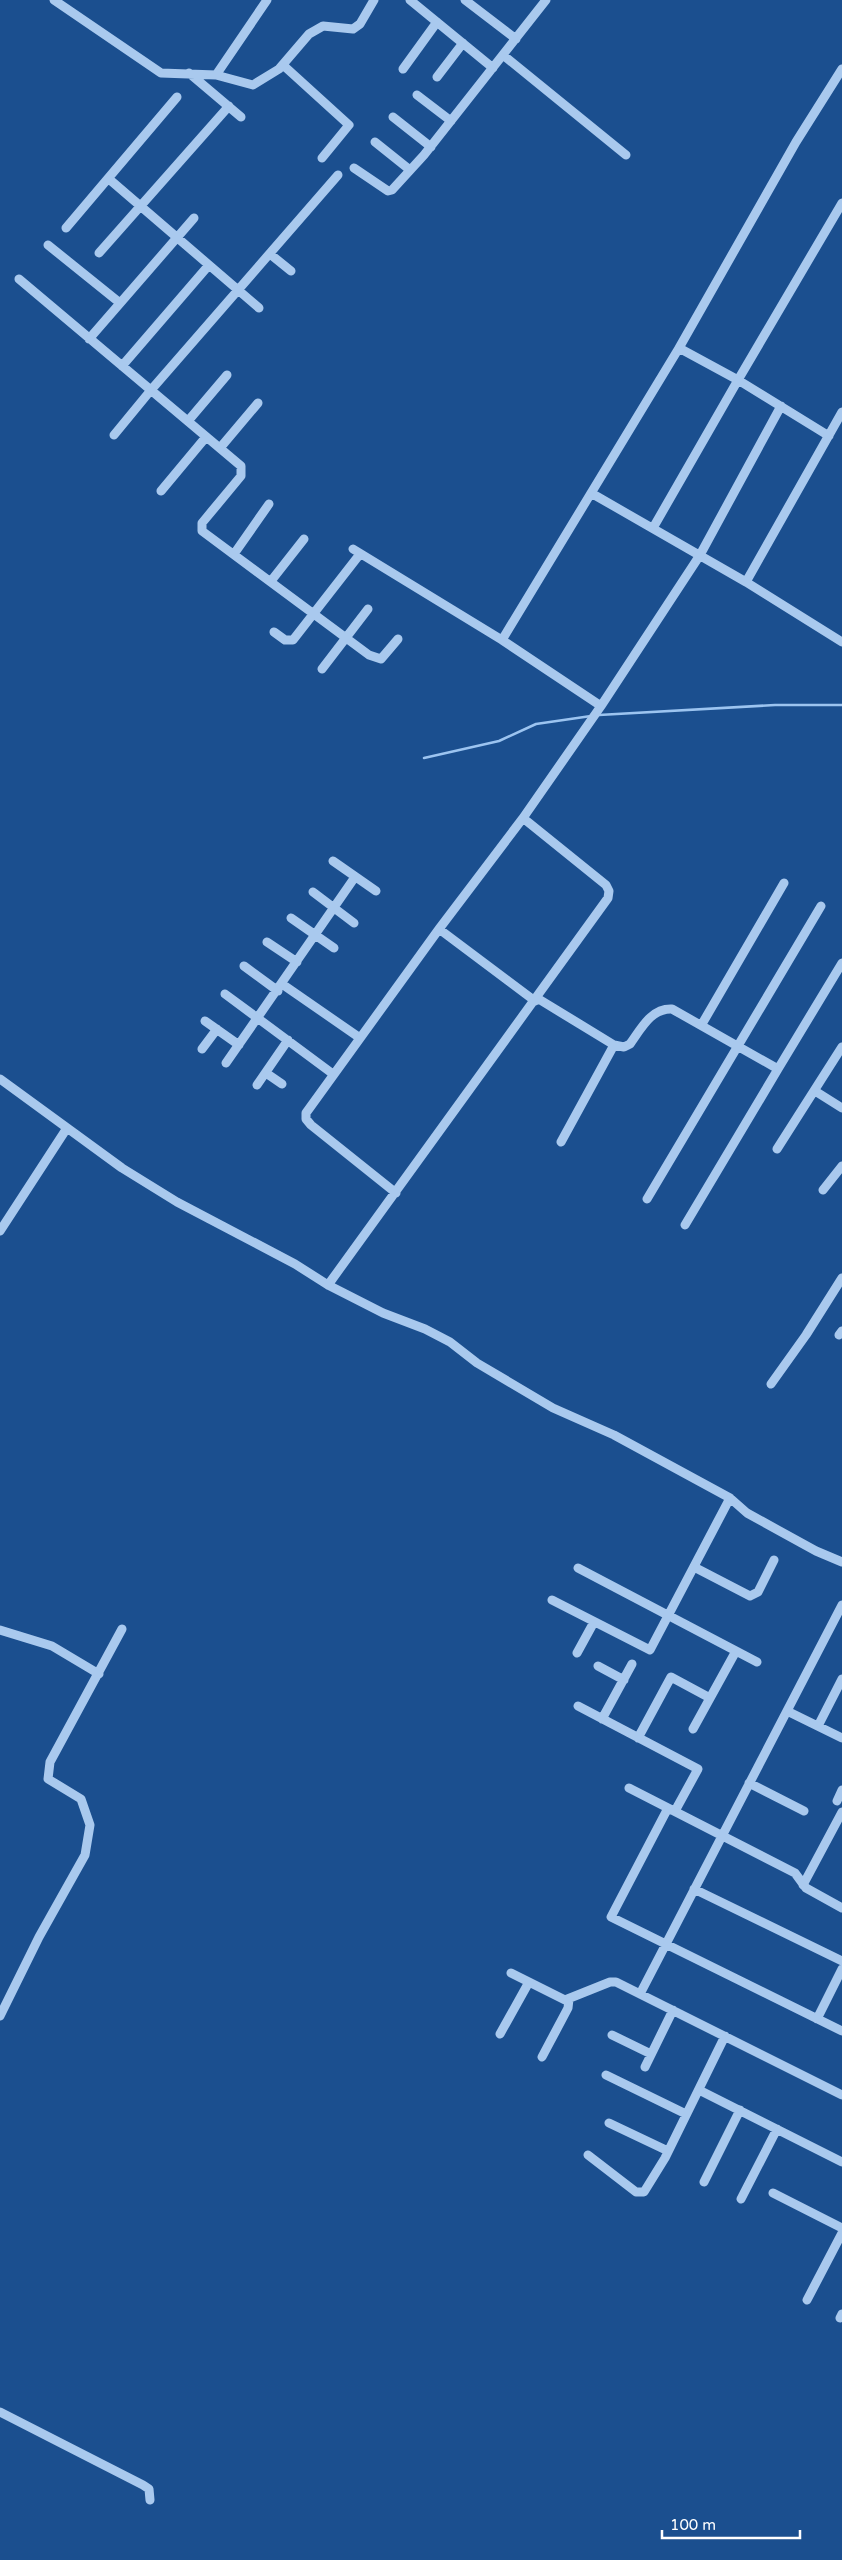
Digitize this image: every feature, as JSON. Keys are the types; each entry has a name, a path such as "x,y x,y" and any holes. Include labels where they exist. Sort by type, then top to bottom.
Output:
{"street":[{"path":"54,0 161,73 216,75 254,85 265,80 282,65 309,34 322,26 353,28 360,24 374,0"},
{"path":"216,75 267,0"},
{"path":"410,0 493,68"},
{"path":"465,0 516,39"},
{"path":"354,168 388,191 392,190 452,121 546,0"},
{"path":"403,69 437,22"},
{"path":"437,77 463,43"},
{"path":"503,55 527,72 626,155"},
{"path":"282,65 349,125 322,158"},
{"path":"502,640 678,348 796,142 842,69"},
{"path":"189,73 241,116"},
{"path":"418,95 452,121"},
{"path":"66,228 177,97"},
{"path":"99,253 142,207 229,106"},
{"path":"393,117 431,146"},
{"path":"375,142 410,170"},
{"path":"114,436 151,390 338,174"},
{"path":"109,179 259,308"},
{"path":"653,528 842,203"},
{"path":"89,338 194,218"},
{"path":"48,245 120,303"},
{"path":"270,254 291,271"},
{"path":"122,366 209,265"},
{"path":"19,280 241,466 241,476 205,519 201,527 202,531 369,656 381,659 398,638"},
{"path":"678,348 738,380 829,436"},
{"path":"188,421 227,375"},
{"path":"220,448 258,404"},
{"path":"396,1193 311,1125 306,1119 306,1113 439,929 523,818 601,706 700,555 781,406"},
{"path":"746,582 842,412"},
{"path":"161,491 206,436"},
{"path":"591,493 746,582 842,642"},
{"path":"234,554 270,504"},
{"path":"271,581 304,539"},
{"path":"274,632 290,642 313,614 357,552 502,640 601,706"},
{"path":"322,669 368,609"},
{"path":"328,1285 604,906 608,891 606,885 523,818"},
{"path":"333,861 376,892"},
{"path":"226,1063 280,988 355,877"},
{"path":"702,1024 784,883"},
{"path":"312,892 354,923"},
{"path":"647,1199 821,906"},
{"path":"290,918 334,948"},
{"path":"439,929 536,1000 614,1045 624,1047 630,1044 656,1011 662,1008 672,1009 702,1024 778,1069"},
{"path":"267,942 297,962"},
{"path":"685,1226 842,963"},
{"path":"244,966 360,1038"},
{"path":"225,994 334,1074"},
{"path":"205,1021 239,1044"},
{"path":"202,1049 217,1029"},
{"path":"257,1085 288,1040"},
{"path":"561,1142 614,1045"},
{"path":"777,1149 840,1053"},
{"path":"266,1073 282,1084"},
{"path":"0,1079 122,1168 177,1202 295,1264 328,1285 383,1313 425,1329 450,1342 477,1364 553,1408 614,1435 730,1498 756,1518 816,1551 842,1562"},
{"path":"815,1091 842,1108"},
{"path":"0,1231 67,1128"},
{"path":"823,1190 842,1166"},
{"path":"771,1384 806,1335 842,1278"},
{"path":"552,1600 650,1650 730,1498"},
{"path":"694,1566 750,1596 758,1592 774,1560"},
{"path":"578,1568 757,1662"},
{"path":"640,1994 842,1605"},
{"path":"578,1653 594,1622"},
{"path":"0,2016 39,1937 84,1855 90,1825 81,1799 48,1779 50,1762 122,1629"},
{"path":"0,1630 52,1646 99,1674"},
{"path":"694,1729 736,1651"},
{"path":"602,1719 632,1664"},
{"path":"598,1666 624,1680"},
{"path":"638,1738 672,1677 710,1698"},
{"path":"818,1726 842,1679"},
{"path":"578,1706 698,1769 672,1810 611,1917 842,2031"},
{"path":"787,1711 842,1738"},
{"path":"749,1784 804,1811"},
{"path":"629,1788 795,1873 803,1886 842,1908"},
{"path":"837,1801 842,1790"},
{"path":"803,1886 842,1812"},
{"path":"694,1889 842,1962"},
{"path":"817,2019 842,1969"},
{"path":"511,1973 560,1998 569,2000 609,1982 616,1982 842,2095"},
{"path":"500,2034 529,1982"},
{"path":"542,2057 568,2008 569,2000"},
{"path":"645,2068 673,2010"},
{"path":"612,2036 651,2054"},
{"path":"588,2155 636,2192 641,2193 654,2178 725,2036"},
{"path":"606,2075 686,2114"},
{"path":"699,2090 842,2162"},
{"path":"704,2182 740,2110"},
{"path":"609,2123 668,2151"},
{"path":"741,2199 777,2129"},
{"path":"773,2193 842,2228"},
{"path":"807,2300 842,2233"},
{"path":"0,2412 149,2489 150,2500"}],"waterway":[{"path":"599,715 775,705 842,705"},
{"path":"424,758 499,741 536,724 591,716"}]}
